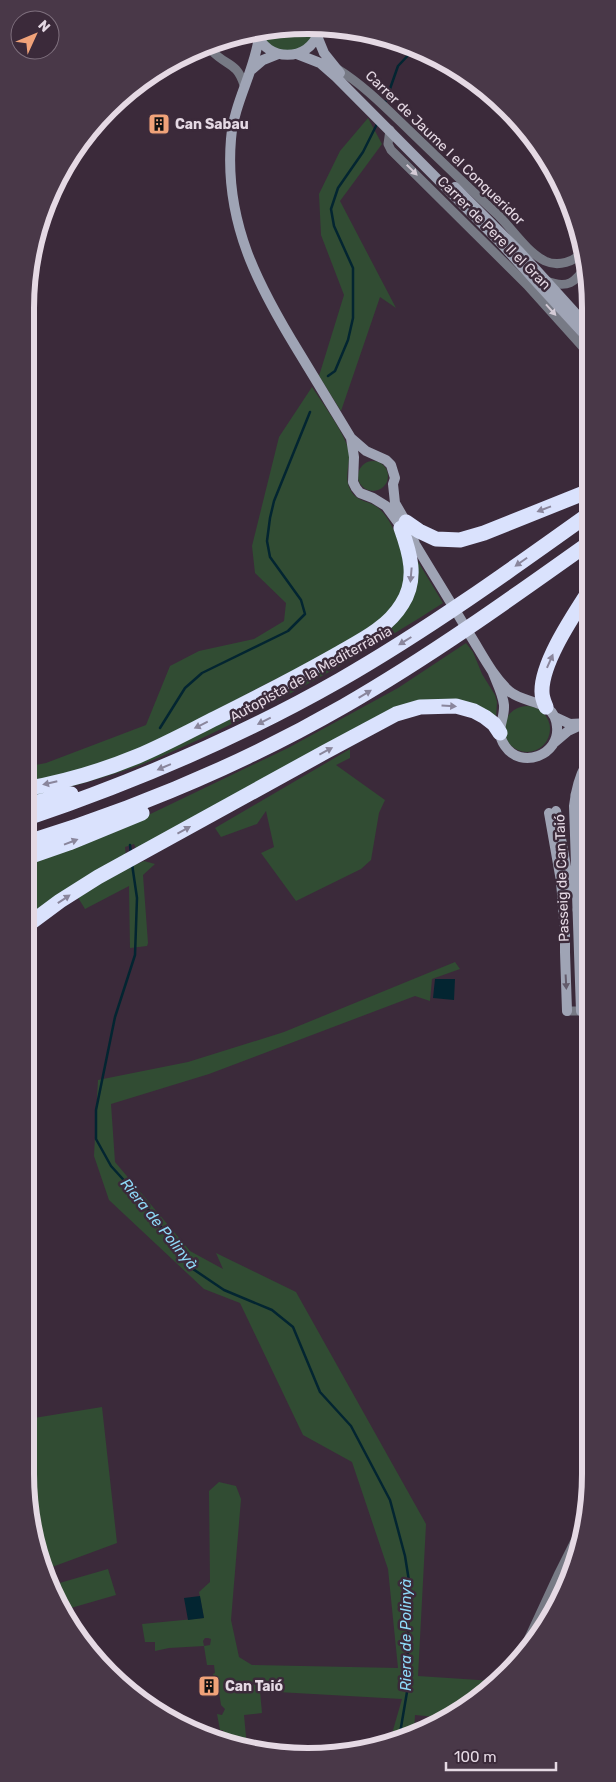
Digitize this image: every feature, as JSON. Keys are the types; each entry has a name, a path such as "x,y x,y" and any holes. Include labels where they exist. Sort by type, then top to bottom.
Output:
{"highway":[{"path":"403,525 436,539 460,540 484,533 582,494"},
{"name":"Autopista de la Mediterrània","path":"34,816 128,782 237,734 301,701 387,652 446,614 582,519"},
{"path":"34,787 83,775 138,756 265,693 370,636 396,613 402,605 409,588 412,568 403,525"},
{"path":"34,840 113,814 212,772 343,707 458,635 582,548"},
{"path":"551,712 542,691 545,671 582,603"},
{"path":"34,921 75,891 120,865 325,752 407,710 445,705 465,708 488,719 500,733"},
{"path":"34,855 140,814 212,772"},
{"path":"34,803 128,782"}],"main road":[{"path":"297,54 309,47 317,34"},
{"path":"318,34 322,50 374,112 521,264 582,332"},
{"path":"257,38 251,67 234,112 231,138 231,184 238,228 267,299 351,438 366,451 391,465 395,478 393,484 386,494 373,498"},
{"path":"260,38 267,47 278,54"},
{"path":"251,67 278,54 297,54 320,62 374,112"},
{"path":"387,126 469,200 582,320"},
{"path":"351,438 354,457 353,482 356,488 366,497 373,498 386,506 403,525 494,673 509,691 528,701"},
{"path":"353,474 355,467 365,458 379,457"},
{"path":"393,484 395,503 403,525"},
{"path":"494,673 504,700 504,714 499,728 500,733 505,747 512,753 521,757 539,756 547,752 568,731 582,726"},
{"path":"504,714 515,704 528,701 536,702 570,724 582,724"},
{"path":"551,712 558,732 555,742"},
{"name":"Passeig de Can Taió","path":"582,772 575,795 574,806 577,910 582,980"},
{"name":"Passeig de Can Taió","path":"568,1011 561,881 552,812 571,894 576,993 582,1004"}],"street":[{"path":"212,51 238,71 244,85"},
{"path":"230,64 251,67"},
{"name":"Carrer de Jaume I el Conqueridor","path":"335,67 351,77 400,122 532,251 546,261 562,264 577,256"},
{"name":"Carrer de Pere II el Gran","path":"387,126 388,144 392,150 527,284 582,346"},
{"path":"546,281 563,286 572,282 580,275"},
{"path":"575,795 582,795"},
{"path":"577,910 582,910"},
{"path":"568,1011 582,1008"},
{"path":"531,1634 573,1544"},
{"path":"559,1572 563,1574"}],"green space":[{"path":"290,34 316,34 309,47 278,54 262,38"},
{"path":"368,118 382,144 340,201 396,308 380,297 341,411 319,376 344,295 321,235 319,194 340,151"},
{"path":"312,387 346,442 349,453 347,479 352,493 377,507 383,513 398,540 403,561 404,579 403,587 394,607 375,623 325,654 166,736 124,755 93,766 34,780 34,765 46,763 146,725 170,666 199,651 254,639 284,621 286,603 255,573 252,546 279,437"},
{"path":"373,461 379,462 387,470 387,482 379,490 373,491 367,490 359,482 358,476 359,470 367,462"},
{"path":"414,555 443,603 306,685 190,744 124,771 34,797 34,790 104,773 387,628"},
{"path":"466,643 473,652 482,674 495,695 497,702 496,717 438,701 137,851 134,844 125,847 126,857 34,916 34,859 142,818 288,748 398,688"},
{"path":"522,706 532,706 546,716 550,729 546,742 540,748 532,752 522,752 508,742 504,734 504,724 514,710"},
{"path":"350,749 350,758 336,765 385,800 379,813 371,860 361,869 296,901 261,853 274,847 266,811 257,824 221,837 215,828"},
{"path":"144,861 155,864 143,875 148,943 147,946 130,948 129,886 85,909 77,896 119,872"},
{"path":"455,962 460,969 432,979 430,1001 415,996 209,1074 111,1104 115,1162 190,1251 223,1269 216,1253 296,1292 426,1524 418,1676 488,1681 475,1692 435,1717 415,1715 414,1726 392,1735 402,1699 260,1691 262,1713 244,1715 246,1741 224,1735 223,1730 220,1730 217,1714 222,1715 225,1709 221,1705 219,1692 216,1693 213,1674 215,1673 214,1665 207,1665 204,1646 169,1648 155,1651 155,1642 145,1642 142,1624 204,1618 199,1592 210,1582 209,1491 219,1482 236,1486 241,1499 231,1620 239,1657 252,1665 398,1668 388,1569 352,1462 303,1435 240,1303 204,1289 109,1200 94,1156 98,1080 188,1062 284,1032","holes":["205,1638 211,1639 210,1645 204,1646 203,1641"]},
{"path":"102,1407 117,1543 50,1568 39,1528 34,1492 34,1418"},
{"path":"108,1569 116,1595 69,1609 57,1584"}],"water":[{"path":"435,979 455,979 454,1000 433,998"},
{"path":"200,1596 204,1618 188,1620 184,1598"}],"waterway":[{"name":"Riera de Polinyà","path":"385,103 398,66 410,54"},
{"name":"Riera de Polinyà","path":"328,376 335,371 348,340 353,318 353,268 334,226 331,209 338,188 363,152 378,122"},
{"name":"Riera de Polinyà","path":"160,728 185,688 202,673 288,631 305,614 301,600 270,557 267,541 274,501 310,412"},
{"name":"Riera de Polinyà","path":"130,845 131,854"},
{"name":"Riera de Polinyà","path":"132,864 137,898 135,955 115,1017 96,1110 96,1139 111,1166 140,1198 190,1267 224,1290 272,1310 293,1327 320,1392 351,1426 390,1500 405,1556 409,1581 407,1692 400,1732"}],"place":[{"name":"Can Sabau","path":"159,124"},
{"name":"Can Taió","path":"209,1686"}]}
